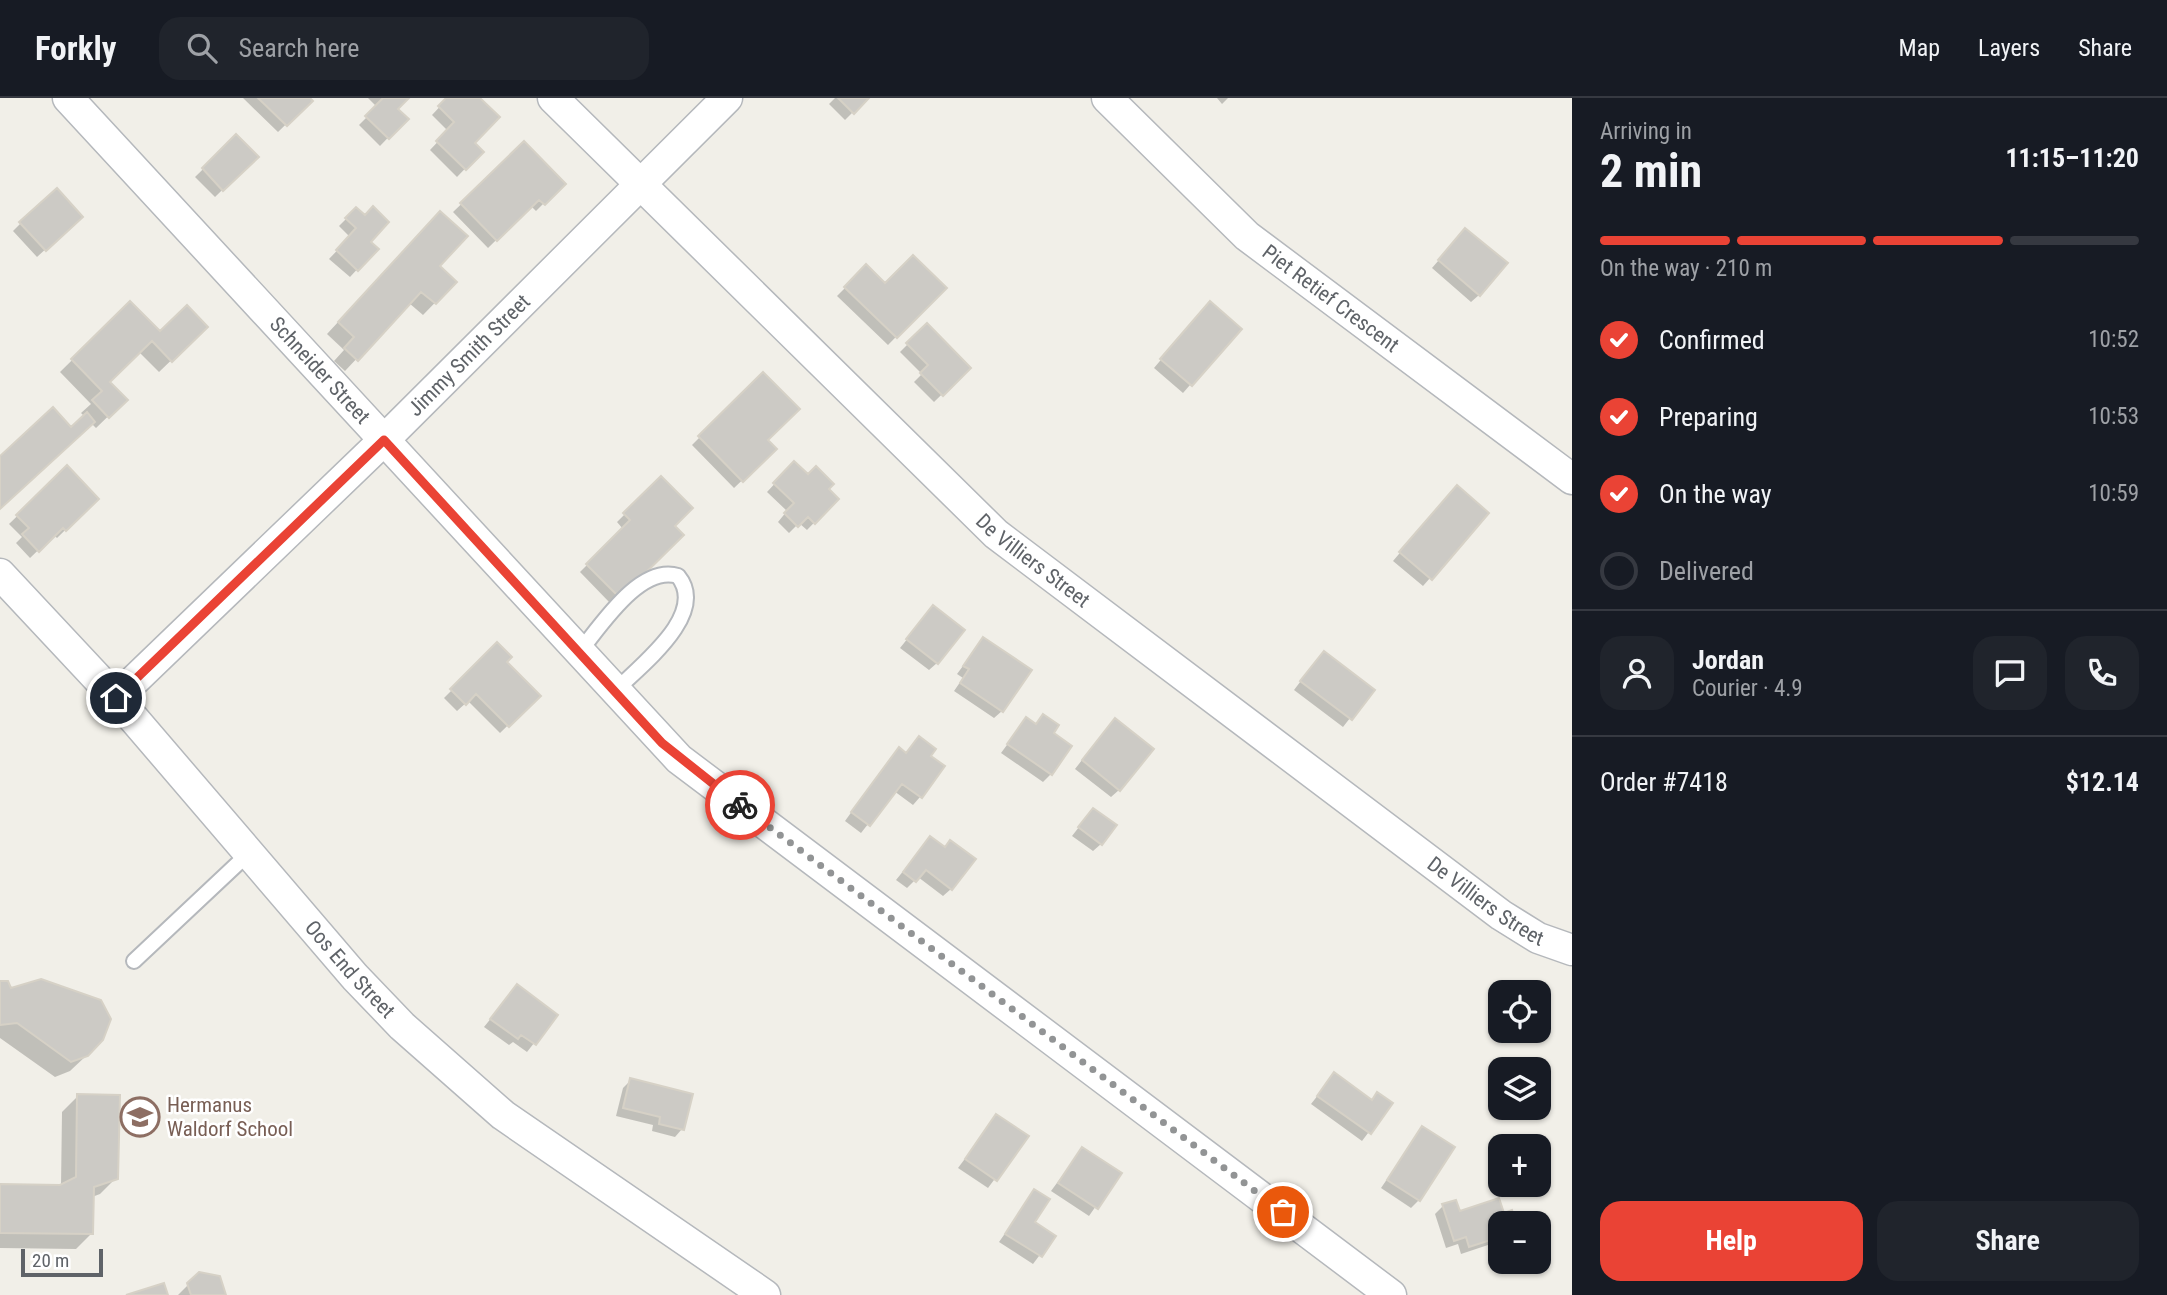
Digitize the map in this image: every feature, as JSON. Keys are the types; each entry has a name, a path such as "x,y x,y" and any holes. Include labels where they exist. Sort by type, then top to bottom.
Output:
{"street":[{"name":"Schneider Street","path":"68,98 662,743 693,771 1087,1063 1391,1295"},
{"name":"De Villiers Street","path":"553,98 996,534 1501,915 1538,938 1572,950"},
{"name":"Jimmy Smith Street","path":"116,698 384,440 727,98"},
{"name":"Piet Retief Crescent","path":"1107,98 1247,236 1572,479"},
{"name":"Oos End Street","path":"0,574 116,698 355,977 450,1072 557,1155 765,1295"}],"lane":[{"path":"579,652 620,602 643,582 663,574 678,576 687,591 685,614 656,650 615,691"},
{"path":"134,961 250,852"}],"building":[{"path":"258,98 310,98 313,101 287,126"},
{"path":"383,98 409,98 398,109 409,119 389,139 365,116"},
{"path":"446,98 480,98 500,117 475,143 484,152 466,170 436,141 454,122 438,106"},
{"path":"838,98 869,98 854,114"},
{"path":"236,134 259,157 223,191 202,168"},
{"path":"524,141 566,184 545,205 539,200 497,241 460,203"},
{"path":"57,188 83,217 46,251 19,222"},
{"path":"373,206 389,222 371,242 379,249 358,271 336,250 356,228 345,218 356,207 365,215"},
{"path":"440,211 468,236 440,266 457,282 436,304 421,292 358,361 344,348 354,337 338,322"},
{"path":"1465,228 1508,263 1480,296 1438,260"},
{"path":"913,255 947,288 897,338 844,287 866,264 885,283"},
{"path":"130,301 160,331 187,305 208,327 172,362 152,341 110,382 128,400 109,418 92,400 102,391 71,359"},
{"path":"1210,301 1242,329 1192,386 1160,359"},
{"path":"927,323 971,368 943,396 920,373 928,365 906,343"},
{"path":"763,372 800,409 768,440 777,449 743,482 698,436"},
{"path":"53,407 71,427 87,412 95,422 0,509 0,456"},
{"path":"794,461 808,474 816,466 834,484 829,489 839,499 815,524 808,517 798,527 784,513 794,503 773,483"},
{"path":"67,465 99,499 66,531 63,528 39,552 22,534 29,528 16,515"},
{"path":"661,476 693,508 675,526 684,535 620,598 586,564 630,520 623,513"},
{"path":"1457,485 1489,513 1432,580 1399,552"},
{"path":"933,605 965,630 938,664 906,639"},
{"path":"983,637 1032,670 1003,712 960,683 969,669 963,666"},
{"path":"497,642 512,657 507,662 541,696 509,727 476,694 466,705 450,689"},
{"path":"1324,651 1375,690 1352,720 1300,681"},
{"path":"1043,714 1059,725 1054,733 1072,746 1052,775 1007,744 1026,717 1036,724"},
{"path":"1115,718 1154,749 1120,791 1082,760"},
{"path":"919,736 936,749 931,756 945,766 922,798 902,784 870,826 851,812 899,747 906,753"},
{"path":"1093,808 1117,825 1102,845 1078,827"},
{"path":"930,836 945,847 950,840 976,859 952,890 926,870 916,882 903,872"},
{"path":"41,979 101,1000 111,1019 103,1040 88,1056 71,1062 17,1023 0,1025 0,981 8,981 11,988"},
{"path":"517,984 558,1015 536,1045 521,1035 518,1039 490,1019"},
{"path":"1334,1072 1372,1100 1377,1092 1393,1103 1371,1134 1317,1096"},
{"path":"630,1078 693,1094 684,1130 659,1124 660,1117 623,1108"},
{"path":"77,1094 120,1095 118,1179 94,1187 93,1234 0,1233 0,1184 60,1185 76,1177"},
{"path":"996,1114 1029,1136 997,1181 965,1159"},
{"path":"1422,1126 1455,1147 1420,1201 1387,1180"},
{"path":"1082,1147 1122,1173 1098,1209 1058,1183"},
{"path":"1034,1189 1050,1199 1035,1222 1056,1236 1042,1257 1005,1234"},
{"path":"1499,1198 1503,1211 1488,1211 1488,1241 1469,1247 1466,1237 1454,1241 1442,1204 1456,1200 1460,1211"},
{"path":"199,1272 220,1276 226,1295 191,1295 187,1283"},
{"path":"164,1283 168,1295 126,1295"}],"way so far":[{"path":"740,805 1283,1212"}],"place":[{"name":"Hermanus Waldorf School","path":"140,1117"}],"route":[{"path":"116,698 384,440 662,743 693,771 740,805"}]}
